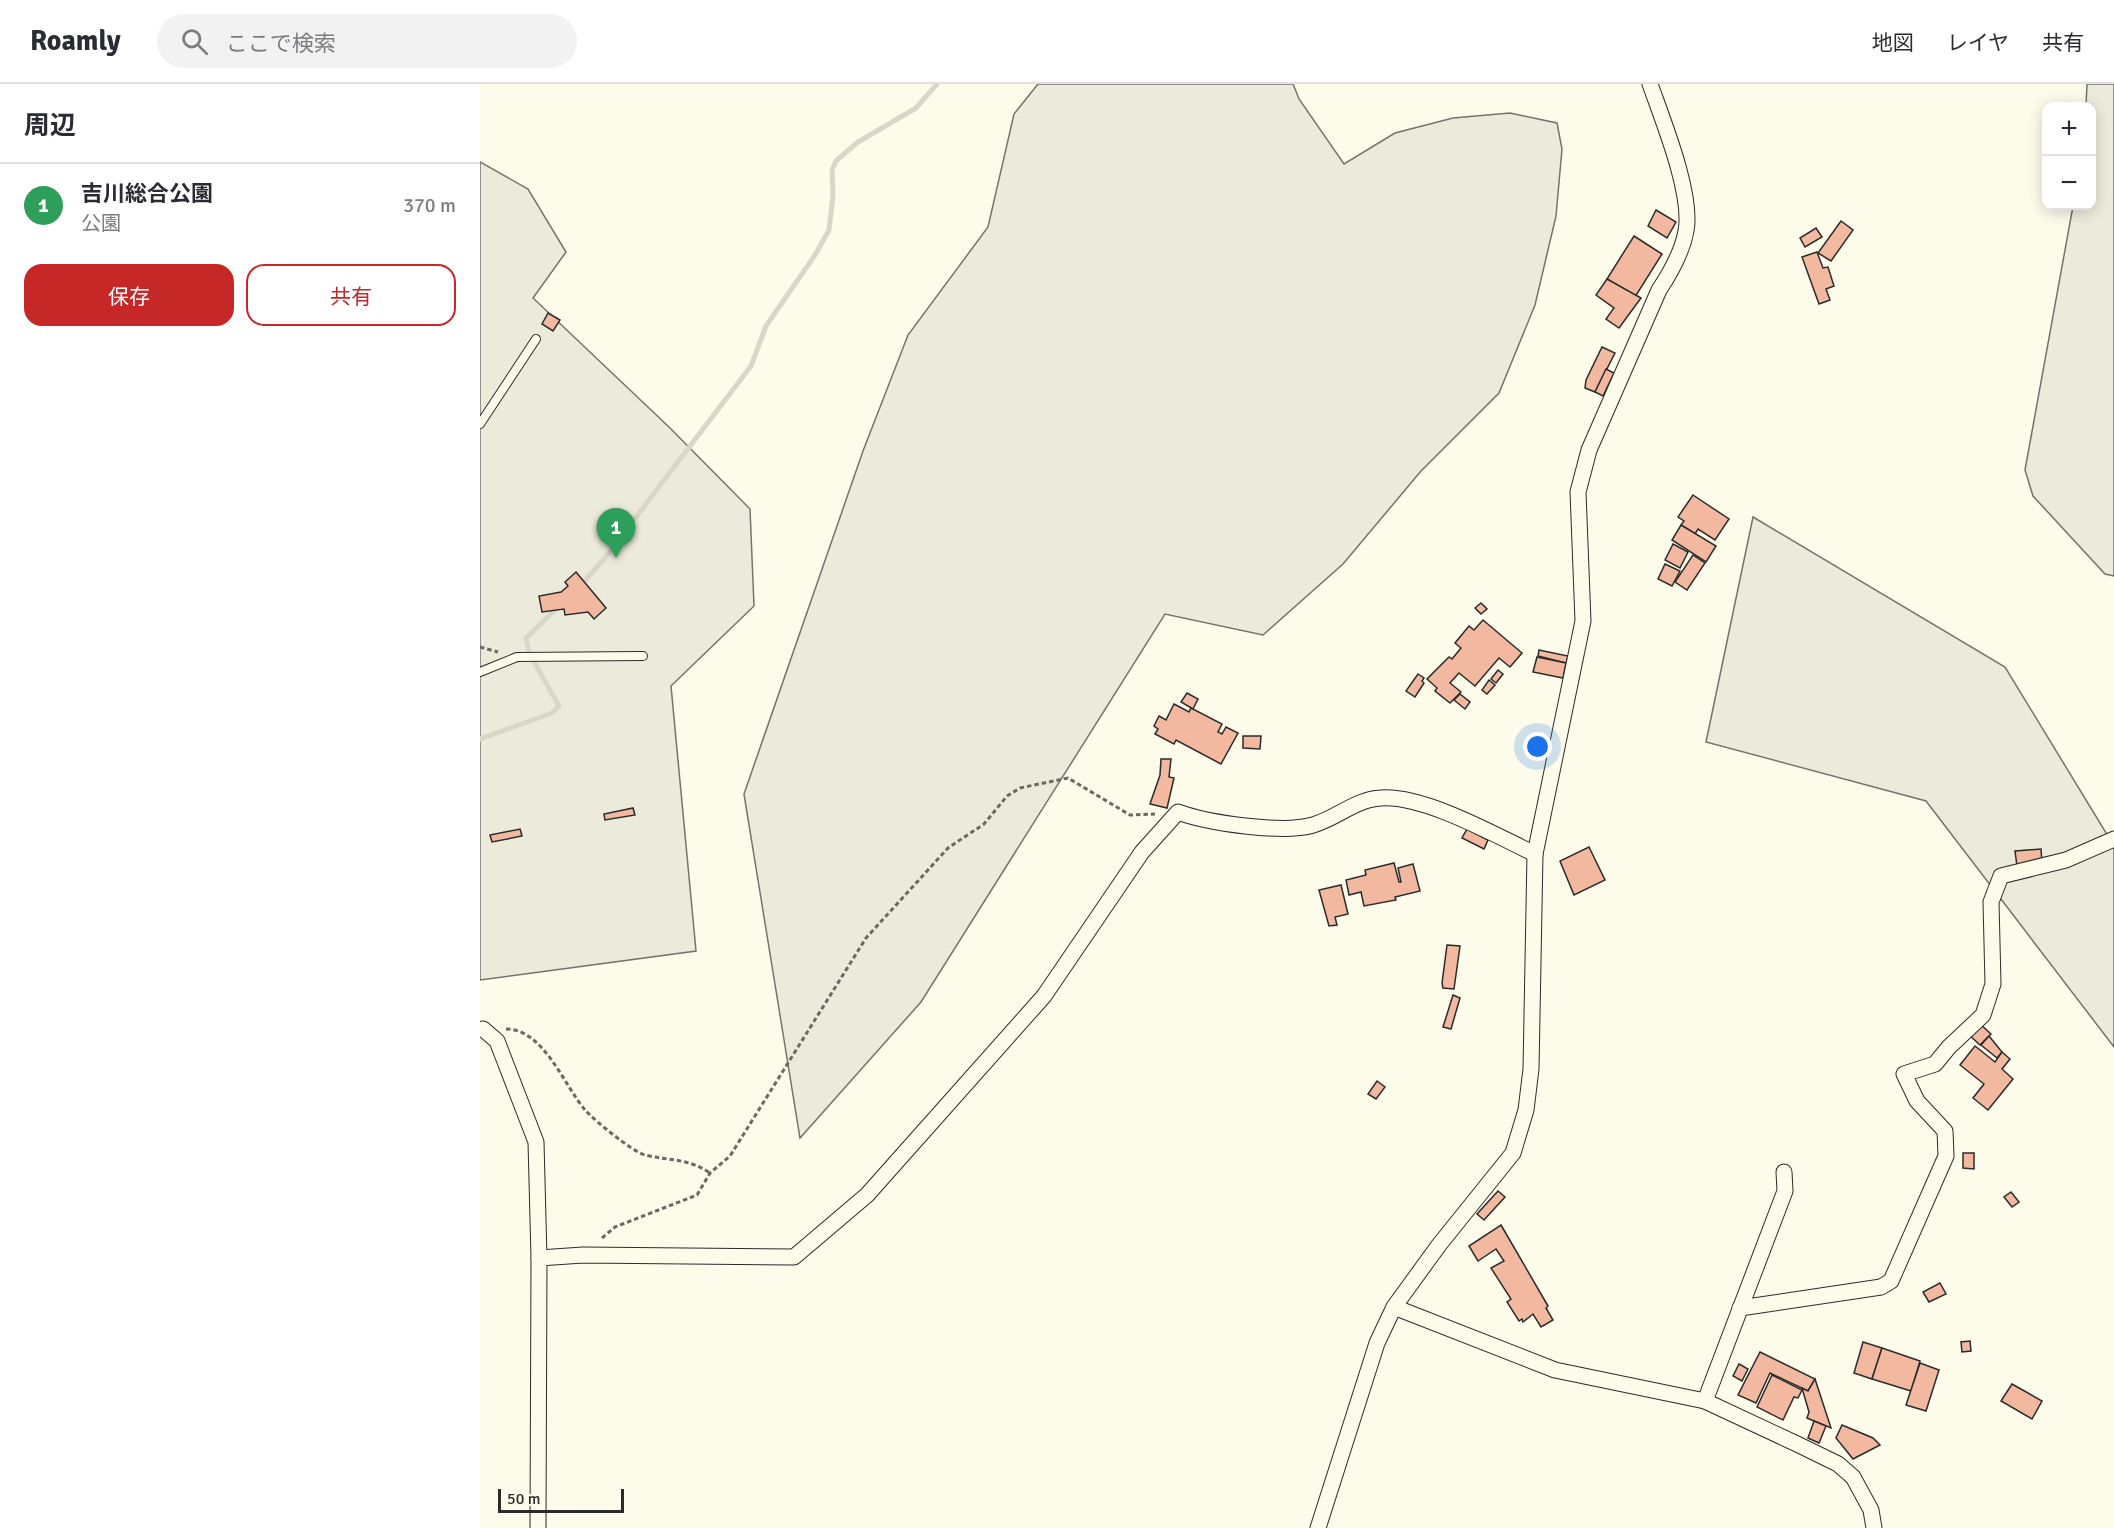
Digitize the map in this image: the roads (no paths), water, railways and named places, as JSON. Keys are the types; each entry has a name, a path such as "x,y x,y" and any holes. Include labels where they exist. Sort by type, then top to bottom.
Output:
{"street":[{"path":"1318,1528 1377,1343 1394,1306 1439,1245 1513,1153 1526,1110 1531,1069 1535,854 1583,621 1578,492 1588,450 1659,290 1674,268 1687,230 1684,189 1650,84"},
{"path":"539,1258 583,1255 794,1257 867,1195 1044,996 1142,852 1178,812 1195,818 1290,829 1314,825 1367,800 1382,798 1412,800 1535,854"},
{"path":"1740,1308 1881,1287 1891,1281 1946,1156 1945,1131 1917,1101 1904,1074 1935,1064 1949,1047 1983,1015 1993,984 1991,902 2001,876 2066,860 2114,839"},
{"path":"483,1029 497,1041 536,1143 539,1258 538,1528"},
{"path":"1705,1401 1785,1191 1784,1172"},
{"path":"1394,1306 1555,1370 1705,1401 1838,1464 1853,1477 1871,1510 1874,1528"}],"lane":[{"path":"480,424 536,339"},
{"path":"480,672 517,657 643,656"}],"waterway":[{"path":"580,586 604,559 751,366 766,326 815,255 829,230 833,195 832,170 836,161 858,142 916,108 937,84"},
{"path":"480,739 552,713 559,706 529,653 526,638 558,607"}],"place":[{"name":"吉川総合公園","path":"616,558"}]}
